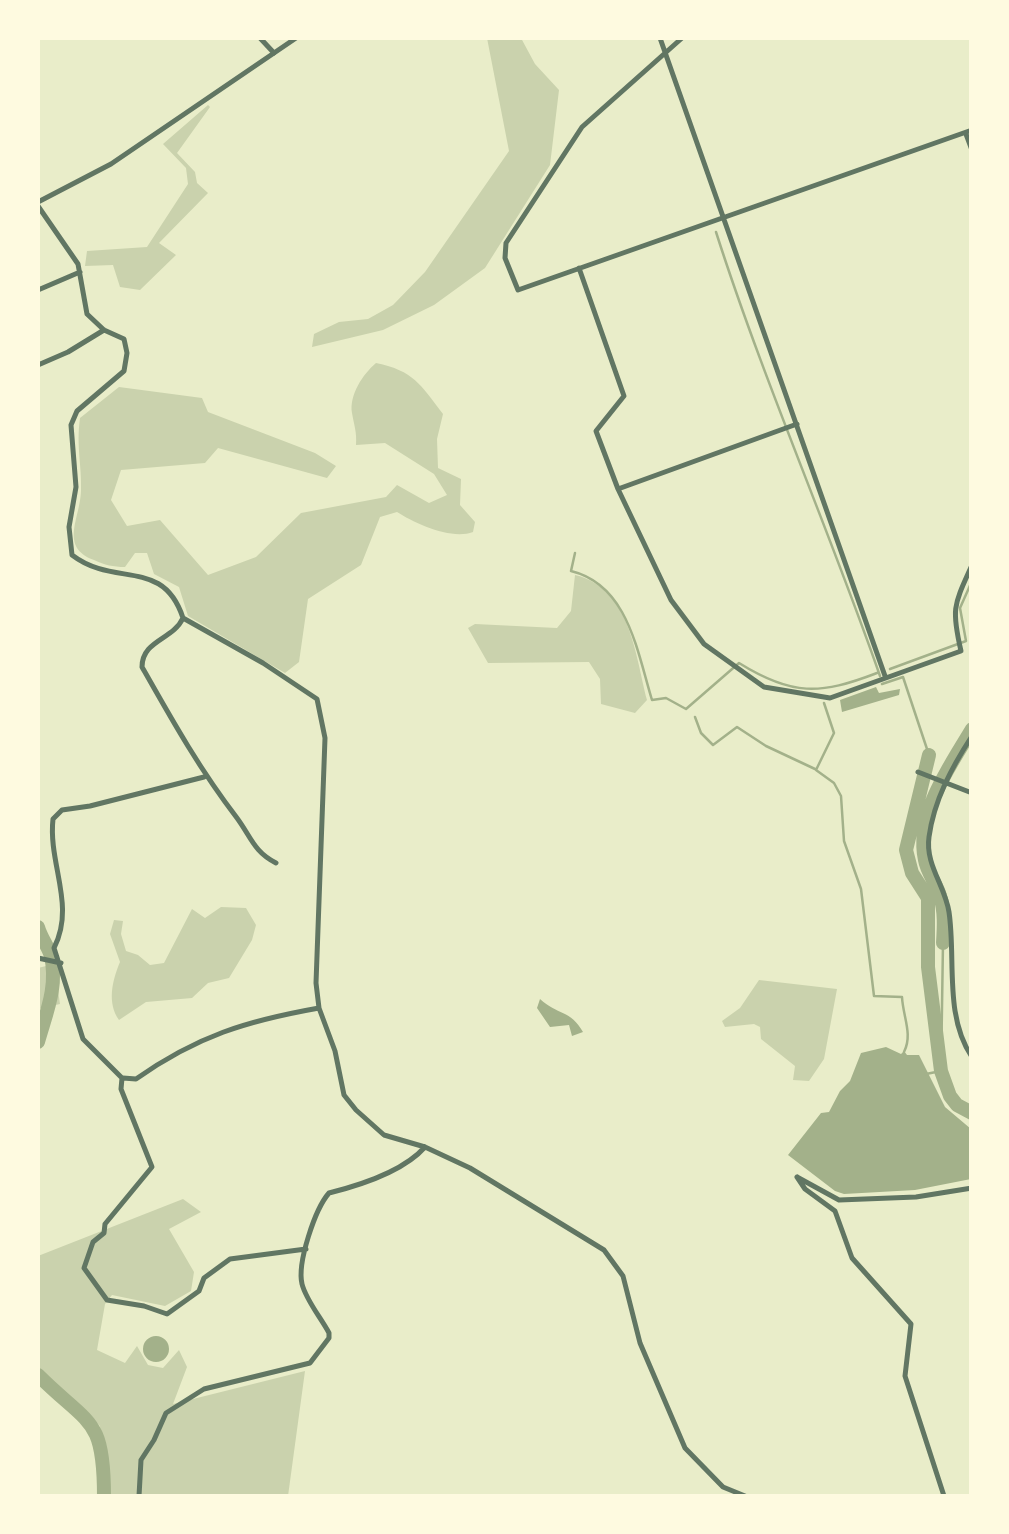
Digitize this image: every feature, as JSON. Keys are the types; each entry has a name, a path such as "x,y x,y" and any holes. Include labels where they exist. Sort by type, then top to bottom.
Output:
{"street":[{"path":"260,38 274,54"},
{"path":"296,38 111,164 38,204 78,264 84,306 104,330 124,340 128,354 120,377 77,411 70,425 76,487 69,527 70,548 80,560 167,587 184,618 316,699 324,738 316,969 319,1008 335,1050 344,1094 384,1135 425,1147 470,1168 604,1250 623,1276 640,1343 685,1448 723,1487 745,1496"},
{"path":"660,38 885,676"},
{"path":"682,38 582,127 506,243 505,258 518,290 968,131 972,150"},
{"path":"578,268 624,396 596,432 618,489 672,600 704,644 774,690 830,698 960,651 952,615 972,565"},
{"path":"38,290 80,272"},
{"path":"38,365 104,330"},
{"path":"618,489 797,424"},
{"path":"184,618 171,635 148,648 142,667 204,777 240,822 249,842 261,856 276,864"},
{"path":"972,736 934,812 928,849 949,912 956,1021 972,1057"},
{"path":"918,772 972,793"},
{"path":"204,777 56,814 53,839 65,910 64,930 54,948 83,1039 122,1078 136,1079 213,1034 319,1008"},
{"path":"38,958 60,963"},
{"path":"122,1078 121,1088 152,1167 105,1224 104,1233 94,1242 86,1262 87,1275 104,1298 167,1314 199,1291 204,1278 230,1259 306,1249"},
{"path":"139,1496 141,1460 166,1414 204,1389 310,1363 322,1349 329,1333 302,1283 306,1249 317,1211 329,1194 356,1187 392,1170 416,1157 425,1147"},
{"path":"944,1496 905,1376 911,1324 852,1258 835,1211 797,1177 839,1200 916,1197 972,1188"}],"shaded area":[{"path":"487,38 521,38 535,64 559,90 550,165 485,268 434,305 383,330 312,347 314,334 339,322 368,319 393,305 425,272 509,151"},
{"path":"208,105 177,153 208,193 159,243 176,255 140,290 120,287 113,265 85,266 87,251 147,247 188,184 186,168 163,144"},
{"path":"376,363 415,380 443,414 437,439 438,468 461,479 460,505 475,522 473,532 444,532 397,512 380,517 361,565 308,599 299,662 285,673 188,616 179,587 154,574 147,553 135,553 125,567 117,567 94,560 77,548 74,531 81,491 80,418 119,387 202,398 208,412 315,453 336,466 327,478 218,448 205,463 121,470 111,500 127,526 160,520 208,575 256,557 301,513 386,497 397,485 429,503 447,495 434,474 385,443 356,445 353,399 362,379"},
{"path":"575,575 608,593 627,625 647,700 635,713 601,704 600,679 589,662 488,663 468,628 475,624 557,628 571,611"},
{"path":"876,687 879,693 900,689 899,695 842,712 840,700"},
{"path":"221,907 246,908 256,925 252,940 229,978 208,983 192,998 146,1002 119,1020 112,999 120,962 110,934 114,920 123,921 121,934 126,951 150,965 164,963 192,909 205,918"},
{"path":"54,964 60,1004 38,1009 38,968"},
{"path":"759,980 837,989 824,1059 809,1081 793,1080 795,1066 761,1039 760,1027 725,1027 722,1021 740,1008"},
{"path":"540,999 569,1016 583,1032 572,1036 569,1025 550,1027 537,1008"},
{"path":"886,1047 901,1054 904,1051 907,1055 919,1055 945,1107 971,1129 971,1179 915,1190 844,1194 788,1155 821,1113 829,1112 850,1081 861,1053"},
{"path":"183,1199 201,1212 169,1229 194,1272 191,1291 165,1306 112,1295 105,1304 97,1350 125,1363 137,1346 148,1365 163,1368 179,1350 187,1367 173,1404 305,1371 288,1496 105,1496 100,1426 38,1368 38,1256"},
{"path":"156,1336 166,1339 166,1359 156,1362 146,1359 143,1349 146,1339"}],"waterway":[{"path":"716,232 880,676"},
{"path":"575,553 571,571 606,590 627,622 652,700 666,698 686,709 739,663 775,682 806,689 839,685 877,673"},
{"path":"890,669 966,641 960,608 972,581"},
{"path":"882,684 903,677 929,755"},
{"path":"824,703 834,733 816,770 834,783 841,796 844,841 861,889 874,996 902,997 908,1032 904,1052"},
{"path":"695,717 701,733 713,745 737,727 815,769"},
{"path":"943,943 942,902 925,860 925,825 936,791 972,729"},
{"path":"929,755 906,850 912,873 928,898 928,967 941,1071 950,1096 972,1113"},
{"path":"38,927 51,956 53,978 38,1042"},
{"path":"926,1074 941,1071 943,943"},
{"path":"38,1375 81,1415 97,1436 104,1496"}]}
